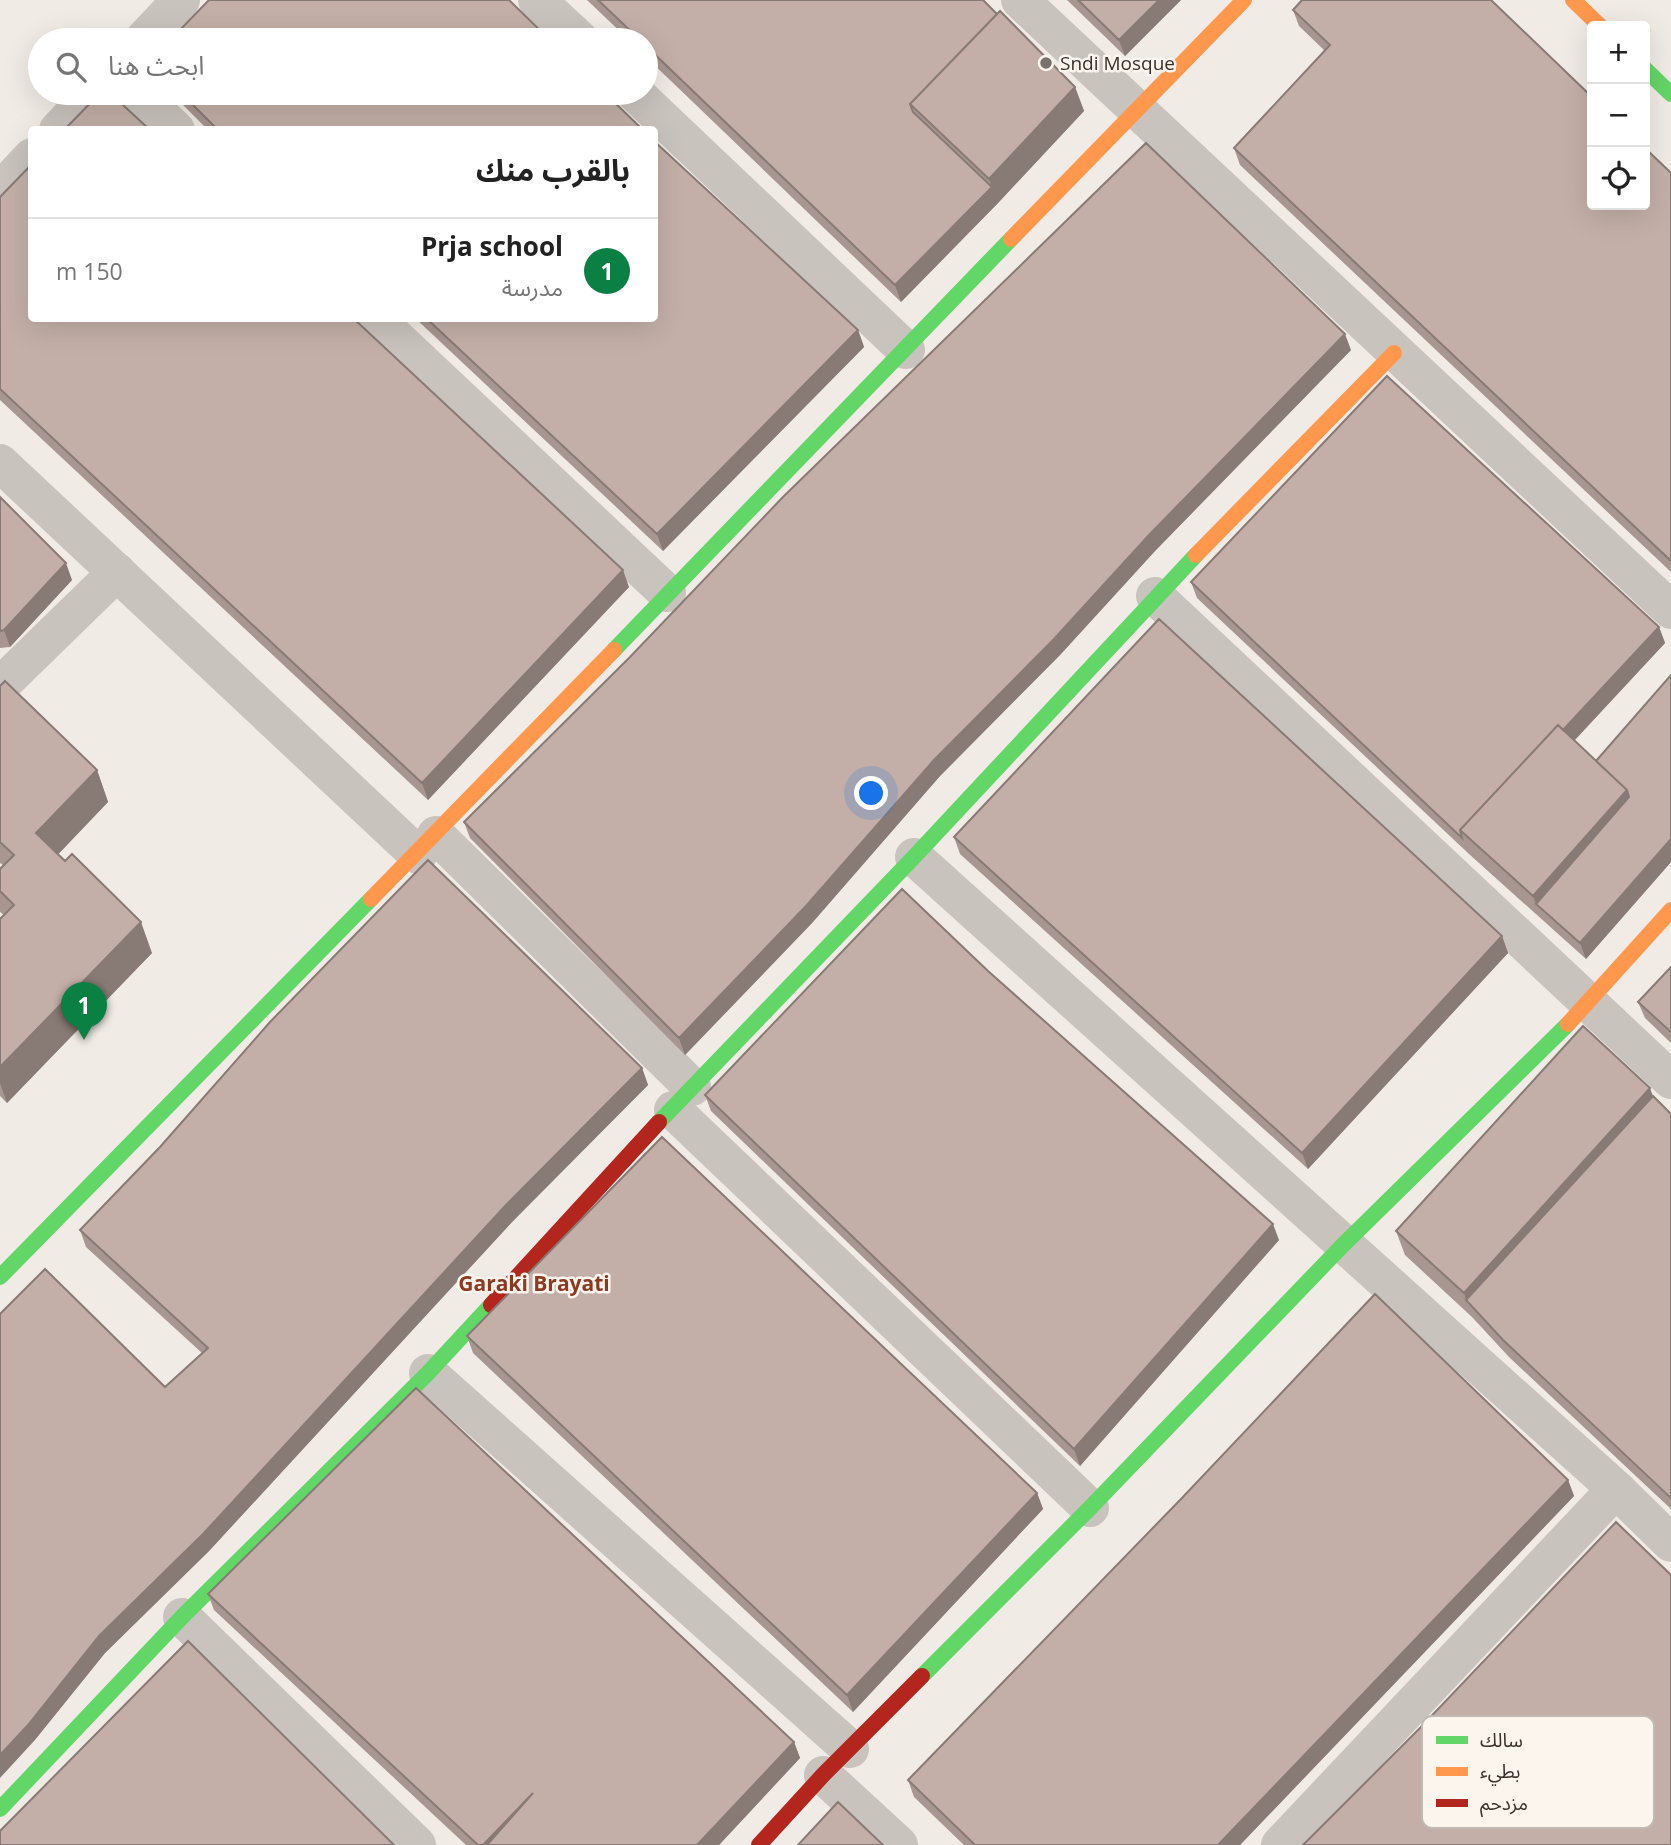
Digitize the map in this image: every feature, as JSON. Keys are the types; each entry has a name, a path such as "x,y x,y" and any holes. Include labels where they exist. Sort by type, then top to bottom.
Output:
{"street":[{"path":"154,28 181,0"},
{"path":"537,0 566,28"},
{"path":"1020,0 1671,610"},
{"path":"0,1277 427,845 667,593 1244,0"},
{"path":"1573,0 1595,21"},
{"path":"62,126 82,105"},
{"path":"150,105 172,126"},
{"path":"648,105 906,350"},
{"path":"0,191 28,162"},
{"path":"379,322 667,593"},
{"path":"0,1809 182,1617 428,1373 682,1098 914,857 1154,596 1394,352"},
{"path":"0,463 117,572 427,845 1090,1508"},
{"path":"0,686 117,572"},
{"path":"1154,596 1671,1080"},
{"path":"914,857 1342,1246 1616,1489 1671,1543"},
{"path":"759,1845 823,1775 1090,1508 1342,1246 1589,1003 1671,910"},
{"path":"428,1373 850,1749"},
{"path":"1280,1845 1616,1489"},
{"path":"182,1617 417,1845"},
{"path":"823,1775 900,1845"}],"building":[{"path":"209,0 509,0 538,28 182,28"},
{"path":"598,0 983,0 997,14 910,104 913,112 992,187 895,285 658,58 658,28 627,28"},
{"path":"1078,0 1159,0 1119,40"},
{"path":"1302,0 1491,0 1587,92 1587,210 1650,210 1650,153 1671,173 1671,561 1234,148 1330,45 1293,10"},
{"path":"1000,11 1075,87 989,179 910,104"},
{"path":"88,105 123,105 146,126 68,126"},
{"path":"193,105 617,105 639,126 214,126"},
{"path":"1146,143 1345,334 1149,535 1054,639 934,760 806,906 679,1038 464,822 630,657 783,497"},
{"path":"658,145 858,330 657,534 430,322 658,322"},
{"path":"28,168 28,322 357,322 623,570 422,783 0,389 0,197"},
{"path":"1387,376 1659,627 1563,730 1558,725 1460,830 1462,838 1191,582"},
{"path":"0,497 66,563 4,630 0,631"},
{"path":"1159,619 1502,936 1302,1153 954,837"},
{"path":"1671,675 1671,839 1580,943 1536,904 1629,797 1627,790 1596,761"},
{"path":"5,681 97,770 36,833 65,861 72,854 141,922 0,1067 0,919 14,905 0,891 0,869 14,855 0,842 0,686"},
{"path":"1558,725 1627,790 1533,896 1460,830"},
{"path":"428,860 642,1068 506,1205 203,1534 99,1636 28,1725 0,1755 0,1314 45,1269 165,1387 208,1348 80,1230 160,1147 270,1022"},
{"path":"902,889 988,971 1273,1224 1074,1449 705,1095"},
{"path":"1671,967 1671,1032 1638,1002"},
{"path":"1583,1026 1650,1088 1464,1293 1396,1231"},
{"path":"1653,1096 1671,1114 1671,1498 1503,1340 1466,1300"},
{"path":"662,1137 1037,1493 847,1695 467,1336"},
{"path":"1375,1294 1568,1480 1218,1845 975,1845 908,1780 1181,1499"},
{"path":"416,1388 794,1742 697,1845 487,1845 533,1793 483,1845 478,1845 208,1594"},
{"path":"1616,1522 1671,1575 1671,1845 1303,1845 1422,1726 1422,1828 1654,1828 1654,1716 1431,1716"},
{"path":"188,1641 394,1845 0,1845 0,1831"},
{"path":"838,1802 883,1845 798,1845"}],"traffic: fast":[{"path":"1650,74 1671,94"},
{"path":"614,650 1011,239"},
{"path":"659,1122 914,857 1196,555"},
{"path":"0,1277 371,899"},
{"path":"922,1676 1090,1508 1342,1246 1568,1024"},
{"path":"0,1809 182,1617 428,1373 491,1305"}],"traffic: slow":[{"path":"1011,239 1244,0"},
{"path":"1573,0 1595,21"},
{"path":"1196,555 1394,353"},
{"path":"371,899 614,650"},
{"path":"1568,1024 1671,910"}],"traffic: jam":[{"path":"491,1305 659,1122"},
{"path":"759,1845 823,1775 922,1676"}],"place":[{"name":"Sndi Mosque","path":"1046,63"},
{"name":"Prja school","path":"84,1040"}],"district":[{"name":"Garaki Brayati","path":"534,1283"}]}
